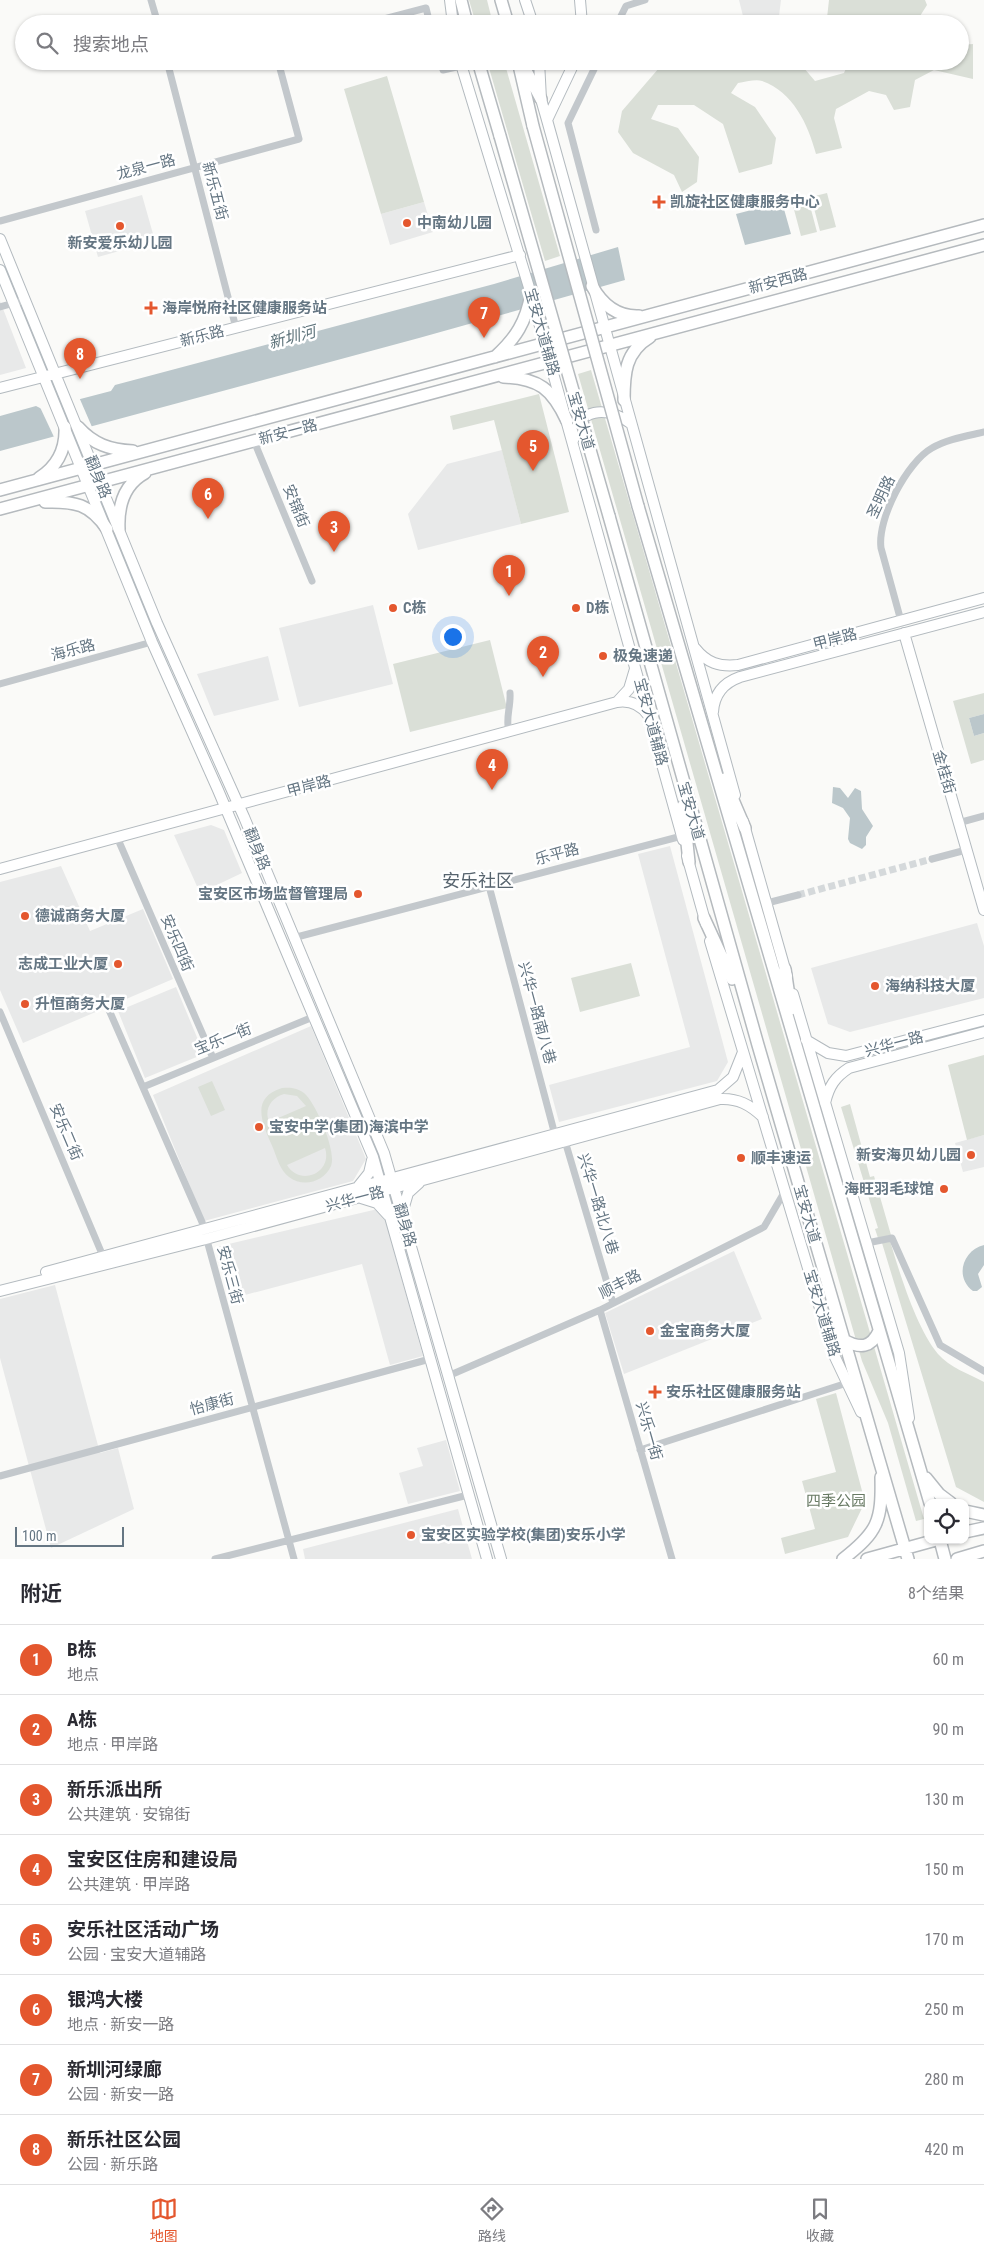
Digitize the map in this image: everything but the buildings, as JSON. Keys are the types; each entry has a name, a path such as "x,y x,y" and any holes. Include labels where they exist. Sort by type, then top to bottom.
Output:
{"main road":[{"path":"450,0 452,15"},
{"path":"460,0 464,15"},
{"path":"501,0 505,15"},
{"path":"525,0 529,15"},
{"path":"573,0 575,15"},
{"path":"580,0 581,15"},
{"name":"宝安大道辅路","path":"462,70 531,294"},
{"name":"宝安大道","path":"481,70 758,1045 907,1554"},
{"path":"522,70 533,126 638,506 929,1499"},
{"path":"525,70 541,100 547,120 713,718 785,969 903,1366 912,1437"},
{"path":"540,70 541,100"},
{"path":"547,120 571,70"},
{"name":"新安西路","path":"572,337 984,225"},
{"path":"0,239 78,427 88,441 119,450 152,450"},
{"name":"新安西路","path":"577,354 984,245"},
{"name":"新乐路","path":"0,388 46,381 236,328 520,255"},
{"path":"0,270 66,427 68,445 50,469 32,482"},
{"path":"594,291 603,302 619,312 633,316 658,314"},
{"path":"494,358 517,336 532,313 531,294"},
{"name":"宝安大道辅路","path":"532,313 550,361 704,918 834,1354 872,1435"},
{"path":"624,400 625,370 629,357 648,338 664,330"},
{"name":"新安一路","path":"0,490 572,337"},
{"name":"新安一路","path":"0,509 577,354"},
{"path":"494,376 523,379 541,386 557,400 567,421"},
{"path":"573,442 578,426 583,419 595,412 611,412 630,423"},
{"name":"翻身路","path":"88,441 88,467"},
{"name":"翻身路","path":"68,445 88,467 119,529 157,623 238,804 380,1144 404,1218 501,1559"},
{"path":"119,529 118,511 125,493 140,476 157,467"},
{"name":"翻身路","path":"95,484 107,529 152,642 225,808 369,1149 392,1223 487,1559"},
{"path":"26,502 59,501 81,505 98,516 107,529"},
{"name":"甲岸路","path":"692,644 710,662 727,666 847,636 984,598"},
{"name":"甲岸路","path":"713,718 714,704 718,692 730,680 984,612"},
{"name":"金桂街","path":"904,633 984,910"},
{"path":"847,636 843,640 843,644 851,647"},
{"path":"617,702 629,689 636,668"},
{"path":"617,702 625,701 640,706 649,716"},
{"name":"甲岸路","path":"0,869 617,702"},
{"path":"704,730 745,828"},
{"path":"671,740 687,829 689,862"},
{"path":"704,918 725,960 758,1045"},
{"path":"785,969 795,1045"},
{"name":"兴华一路","path":"806,1040 828,1053 846,1056 984,1020"},
{"name":"兴华一路","path":"825,1104 830,1085 849,1068 984,1032"},
{"name":"兴华一路","path":"0,1284 348,1200 381,1187 555,1135 718,1090 733,1077 743,1051"},
{"name":"兴华一路","path":"427,1174 565,1141 720,1099 740,1101 763,1117"},
{"path":"380,1144 386,1157 395,1166 406,1171 427,1174"},
{"path":"354,1190 369,1174 372,1161 369,1149"},
{"path":"404,1218 404,1205 408,1193 427,1174"},
{"name":"兴华一路","path":"205,1235 354,1190 381,1187"},
{"path":"348,1200 366,1199 377,1203 386,1212 392,1223"},
{"name":"兴华一路","path":"0,1290 105,1260"},
{"path":"844,1340 853,1345 869,1345 875,1340 879,1331"},
{"path":"843,1559 867,1539 879,1518 881,1462"},
{"path":"921,1470 939,1494 946,1499"},
{"path":"969,1512 984,1515"},
{"path":"969,1531 984,1528"},
{"path":"867,1559 907,1554 928,1544"},
{"path":"941,1544 945,1559"},
{"path":"956,1559 984,1551"}],"street":[{"path":"152,0 156,15"},
{"path":"622,15 626,6 645,0"},
{"path":"399,15 426,8 428,15"},
{"name":"新乐五街","path":"169,70 236,328"},
{"name":"龙泉一路","path":"0,221 299,139 280,70"},
{"path":"594,70 568,123 596,230"},
{"path":"0,307 25,300"},
{"name":"圣明路","path":"901,621 881,548 880,536 883,520 909,471 921,455 944,442 984,432"},
{"name":"安锦街","path":"254,441 312,581"},
{"name":"海乐路","path":"0,684 152,642"},
{"path":"509,732 507,724 511,704 510,693"},
{"path":"958,823 984,816"},
{"name":"乐平路","path":"293,938 682,836"},
{"name":"安乐四街","path":"117,837 213,1058"},
{"path":"932,859 966,850"},
{"name":"兴华一路南八巷","path":"489,886 555,1135"},
{"path":"767,903 798,895"},
{"name":"安乐三街","path":"109,1010 205,1235 294,1559"},
{"name":"安乐二街","path":"0,1012 105,1260"},
{"name":"宝乐一街","path":"143,1087 313,1017"},
{"path":"555,1135 565,1141"},
{"name":"兴华一路北八巷","path":"565,1141 613,1303"},
{"name":"顺丰路","path":"448,1376 600,1310 764,1227 785,1191"},
{"path":"867,1243 892,1238 940,1345 984,1371"},
{"name":"兴乐一街","path":"600,1310 672,1559"},
{"name":"怡康街","path":"0,1476 430,1359"},
{"path":"640,1450 847,1383"},
{"path":"215,1559 468,1496"}],"shaded area":[{"path":"739,0 781,0 779,15 743,15"},
{"name":"新安爱乐幼儿园","path":"142,195 155,241 98,257 85,211"},
{"name":"中南幼儿园","path":"424,202 433,232 390,245 381,214"},
{"path":"782,202 791,234 745,245 736,214"},
{"path":"618,247 625,280 419,338 0,451 0,416 36,406 42,409 111,391 115,385 494,284"},
{"path":"0,301 26,368 0,375"},
{"path":"502,450 521,524 418,550 408,514 447,464"},
{"path":"373,605 393,684 299,707 279,628"},
{"path":"268,656 279,700 214,716 197,674"},
{"path":"984,714 984,733 974,736 969,718"},
{"path":"833,787 840,788 848,798 855,788 861,791 862,809 873,826 866,837 866,845 862,849 850,843 848,839 850,818 843,808 832,803"},
{"path":"211,825 224,830 242,873 200,893 174,835"},
{"path":"670,846 728,1062 717,1081 559,1122 549,1085 690,1047 638,854"},
{"path":"61,866 90,931 143,909 173,979 23,1043 0,990 0,882"},
{"path":"977,923 984,946 984,998 850,1032 828,1024 811,968"},
{"path":"176,987 204,1054 145,1078 118,1011"},
{"name":"宝安中学(集团)海滨中学","path":"311,1026 366,1159 353,1181 204,1221 153,1095"},
{"name":"新安海贝幼儿园","path":"984,1135 984,1167 963,1172 955,1143"},
{"path":"382,1208 423,1356 390,1365 362,1264 230,1299 216,1247"},
{"path":"984,1245 984,1265 978,1274 982,1287 977,1291 973,1291 964,1279 964,1265 966,1258 971,1252"},
{"path":"734,1251 762,1319 624,1374 605,1313"},
{"path":"55,1285 100,1453 118,1448 134,1509 51,1548 0,1358 0,1299"},
{"path":"446,1440 460,1491 408,1504 399,1473 423,1466 417,1448"},
{"name":"宝安区实验学校(集团)安乐小学","path":"458,1509 472,1559 305,1559 303,1549"}],"green space":[{"path":"469,0 487,0 491,15 473,15"},
{"path":"829,0 925,0 927,5 921,15 827,15"},
{"path":"969,44 973,44 973,79 934,70 969,70"},
{"path":"490,70 507,70 560,256 545,261"},
{"path":"657,70 806,70 815,81 844,73 845,70 934,70 915,80 910,107 894,110 886,95 869,91 836,109 834,118 842,148 816,154 809,131 791,101 773,86 760,80 738,83 731,93 755,107 776,138 772,164 739,173 723,124 694,105 658,105 651,119 678,128 699,157 697,182 682,192 674,175 633,153 618,132 622,111"},
{"path":"387,76 424,202 381,214 344,89"},
{"path":"827,193 836,227 820,231 811,197"},
{"path":"808,198 817,232 801,236 792,202"},
{"path":"591,370 924,1519 916,1521 888,1423 862,1361 578,374"},
{"path":"539,394 569,512 521,524 494,420 453,430 450,416"},
{"path":"490,640 507,708 410,732 393,664"},
{"path":"984,693 984,714 969,718 974,736 984,733 984,760 971,764 953,701"},
{"path":"631,963 640,996 580,1012 571,978"},
{"path":"984,1055 984,1135 967,1140 948,1065"},
{"path":"212,1081 225,1110 211,1116 198,1087"},
{"path":"282,1088 302,1091 309,1098 319,1117 328,1139 332,1159 328,1172 313,1182 307,1183 295,1180 289,1177 281,1167 261,1113 265,1098","holes":["284,1094 297,1096 306,1106 269,1122 268,1108 275,1098","325,1148 326,1157 324,1164 314,1174 300,1175 293,1172 287,1165"]},
{"path":"850,1104 870,1177 874,1176 891,1235 878,1238 875,1229 878,1228 841,1107"},
{"path":"890,1241 909,1300 930,1343 948,1363 984,1382 984,1502 956,1487 882,1243"},
{"name":"四季公园","path":"836,1393 865,1502 848,1537 785,1554 781,1538 815,1529 802,1481 836,1472 816,1399"}],"pier":[{"path":"79,397 92,427 54,437 39,405 43,407"}],"tunnel":[{"path":"798,895 932,859"}],"place":[{"name":"凯旋社区健康服务中心","path":"659,202"},
{"name":"中南幼儿园","path":"407,223"},
{"name":"新安爱乐幼儿园","path":"120,226"},
{"name":"海岸悦府社区健康服务站","path":"151,308"},
{"name":"新圳河绿廊","path":"484,338"},
{"name":"新乐社区公园","path":"80,379"},
{"name":"安乐社区活动广场","path":"533,471"},
{"name":"银鸿大楼","path":"208,519"},
{"name":"新乐派出所","path":"334,552"},
{"name":"B栋","path":"509,596"},
{"name":"C栋","path":"393,608"},
{"name":"D栋","path":"576,608"},
{"name":"极兔速递","path":"603,656"},
{"name":"A栋","path":"543,677"},
{"name":"宝安区住房和建设局","path":"492,790"},
{"name":"宝安区市场监督管理局","path":"358,894"},
{"name":"德诚商务大厦","path":"25,916"},
{"name":"志成工业大厦","path":"118,964"},
{"name":"海纳科技大厦","path":"875,986"},
{"name":"升恒商务大厦","path":"25,1004"},
{"name":"宝安中学(集团)海滨中学","path":"259,1127"},
{"name":"新安海贝幼儿园","path":"971,1155"},
{"name":"顺丰速运","path":"741,1158"},
{"name":"海旺羽毛球馆","path":"944,1189"},
{"name":"金宝商务大厦","path":"650,1331"},
{"name":"安乐社区健康服务站","path":"655,1392"},
{"name":"宝安区实验学校(集团)安乐小学","path":"411,1535"}],"district":[{"name":"安乐社区","path":"478,880"}],"water label":[{"name":"新圳河","path":"292,337"}]}
